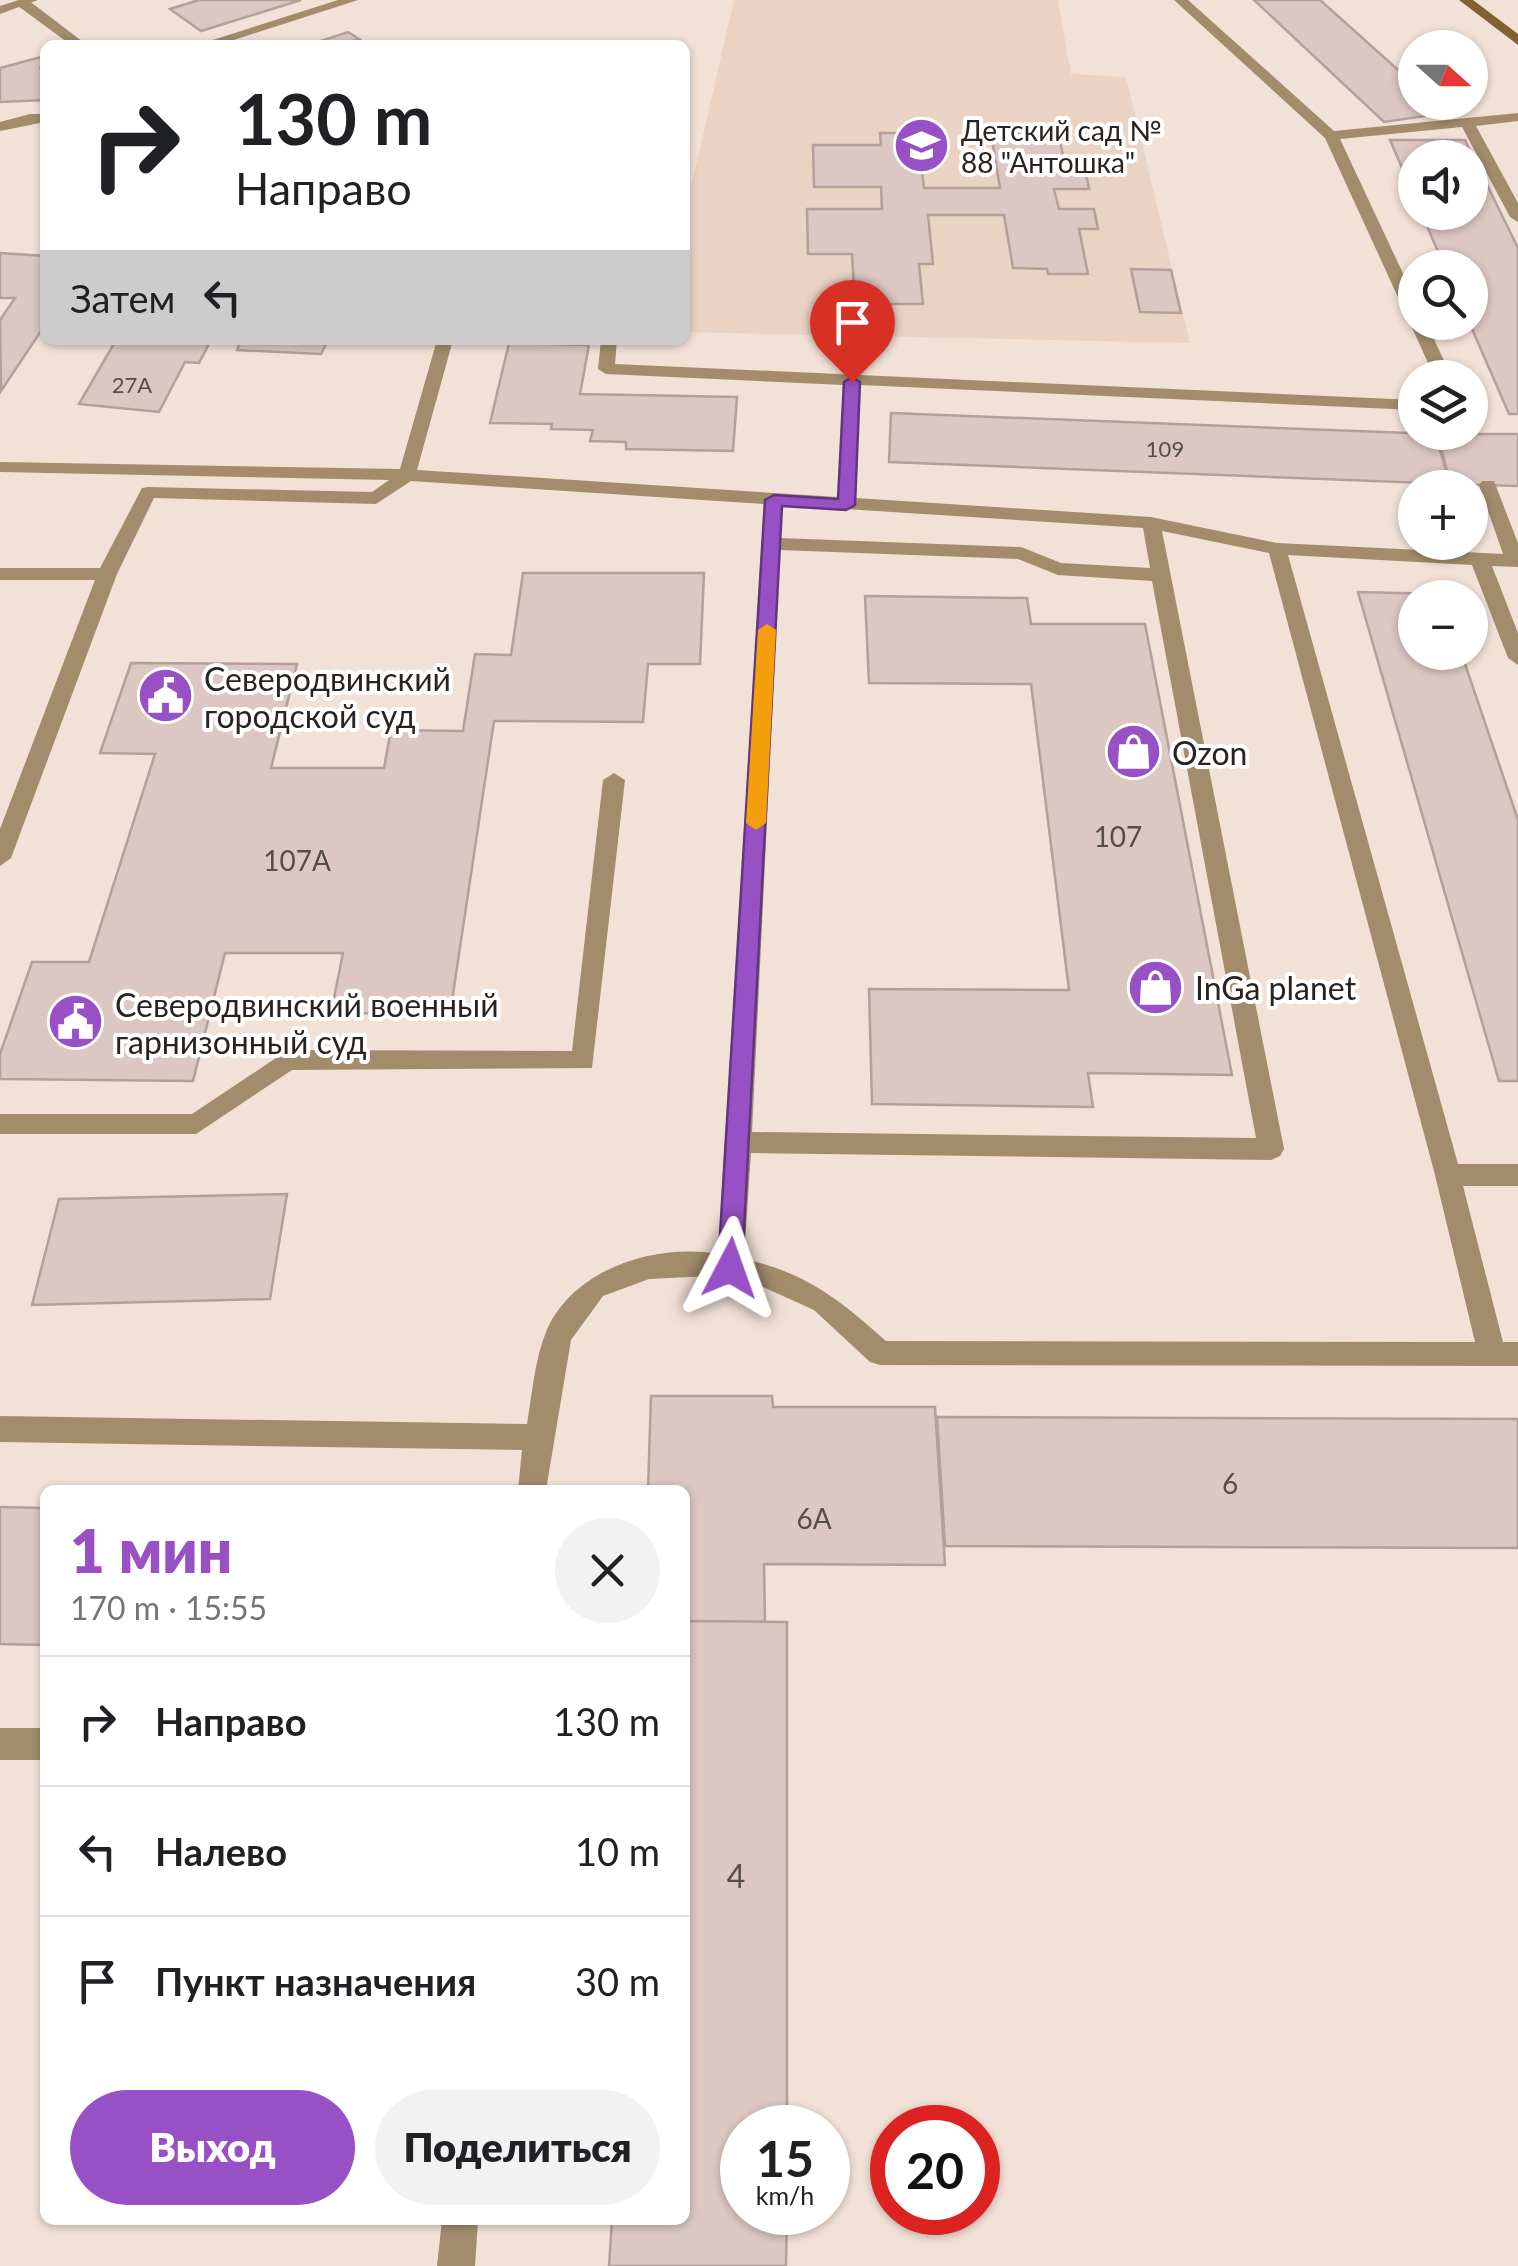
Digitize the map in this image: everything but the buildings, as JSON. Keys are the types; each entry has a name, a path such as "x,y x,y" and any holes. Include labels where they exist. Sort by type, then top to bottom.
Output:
{"street":[{"path":"220,40 352,0"},
{"path":"1180,0 1331,136 1398,280"},
{"path":"1464,0 1518,41"},
{"path":"0,10 28,2 74,40"},
{"path":"1331,136 1518,117"},
{"path":"0,127 38,118"},
{"path":"1466,121 1518,216"},
{"path":"0,858 107,574 148,492 376,498 407,475 444,345"},
{"path":"608,345 606,370 1398,404"},
{"path":"846,505 852,382"},
{"path":"0,467 407,475 1151,523 1278,549 1398,556"},
{"path":"1488,485 1516,561 1480,560 1518,658"},
{"path":"730,1268 774,500"},
{"path":"739,1142 1272,1149 1151,523"},
{"path":"772,544 1021,553 1058,569 1161,574"},
{"path":"533,1485 558,1335 594,1288 648,1268 712,1264 764,1275 823,1302 880,1353 1505,1354 1448,1175 1278,549"},
{"path":"0,574 107,574"},
{"path":"0,1124 196,1124 288,1060 583,1062 614,780"},
{"path":"1448,1175 1518,1175"},
{"path":"0,1429 538,1436"},
{"path":"0,1744 40,1744"},
{"path":"456,2266 460,2225"}],"shaded area":[{"name":"Детский сад № 88 \"Антошка\"","path":"734,0 1058,0 1071,74 1126,77 1190,343 690,332 690,192"}],"slow traffic":[{"path":"756,823 767,630"}],"place":[{"name":"Детский сад № 88 \"Антошка\"","path":"922,146"},
{"name":"Северодвинский городской суд","path":"165,696"},
{"name":"Ozon","path":"1133,752"},
{"name":"InGa planet","path":"1156,987"},
{"name":"Северодвинский военный гарнизонный суд","path":"76,1022"}],"route":[{"path":"730,1268 774,500 846,505 852,382"}]}
